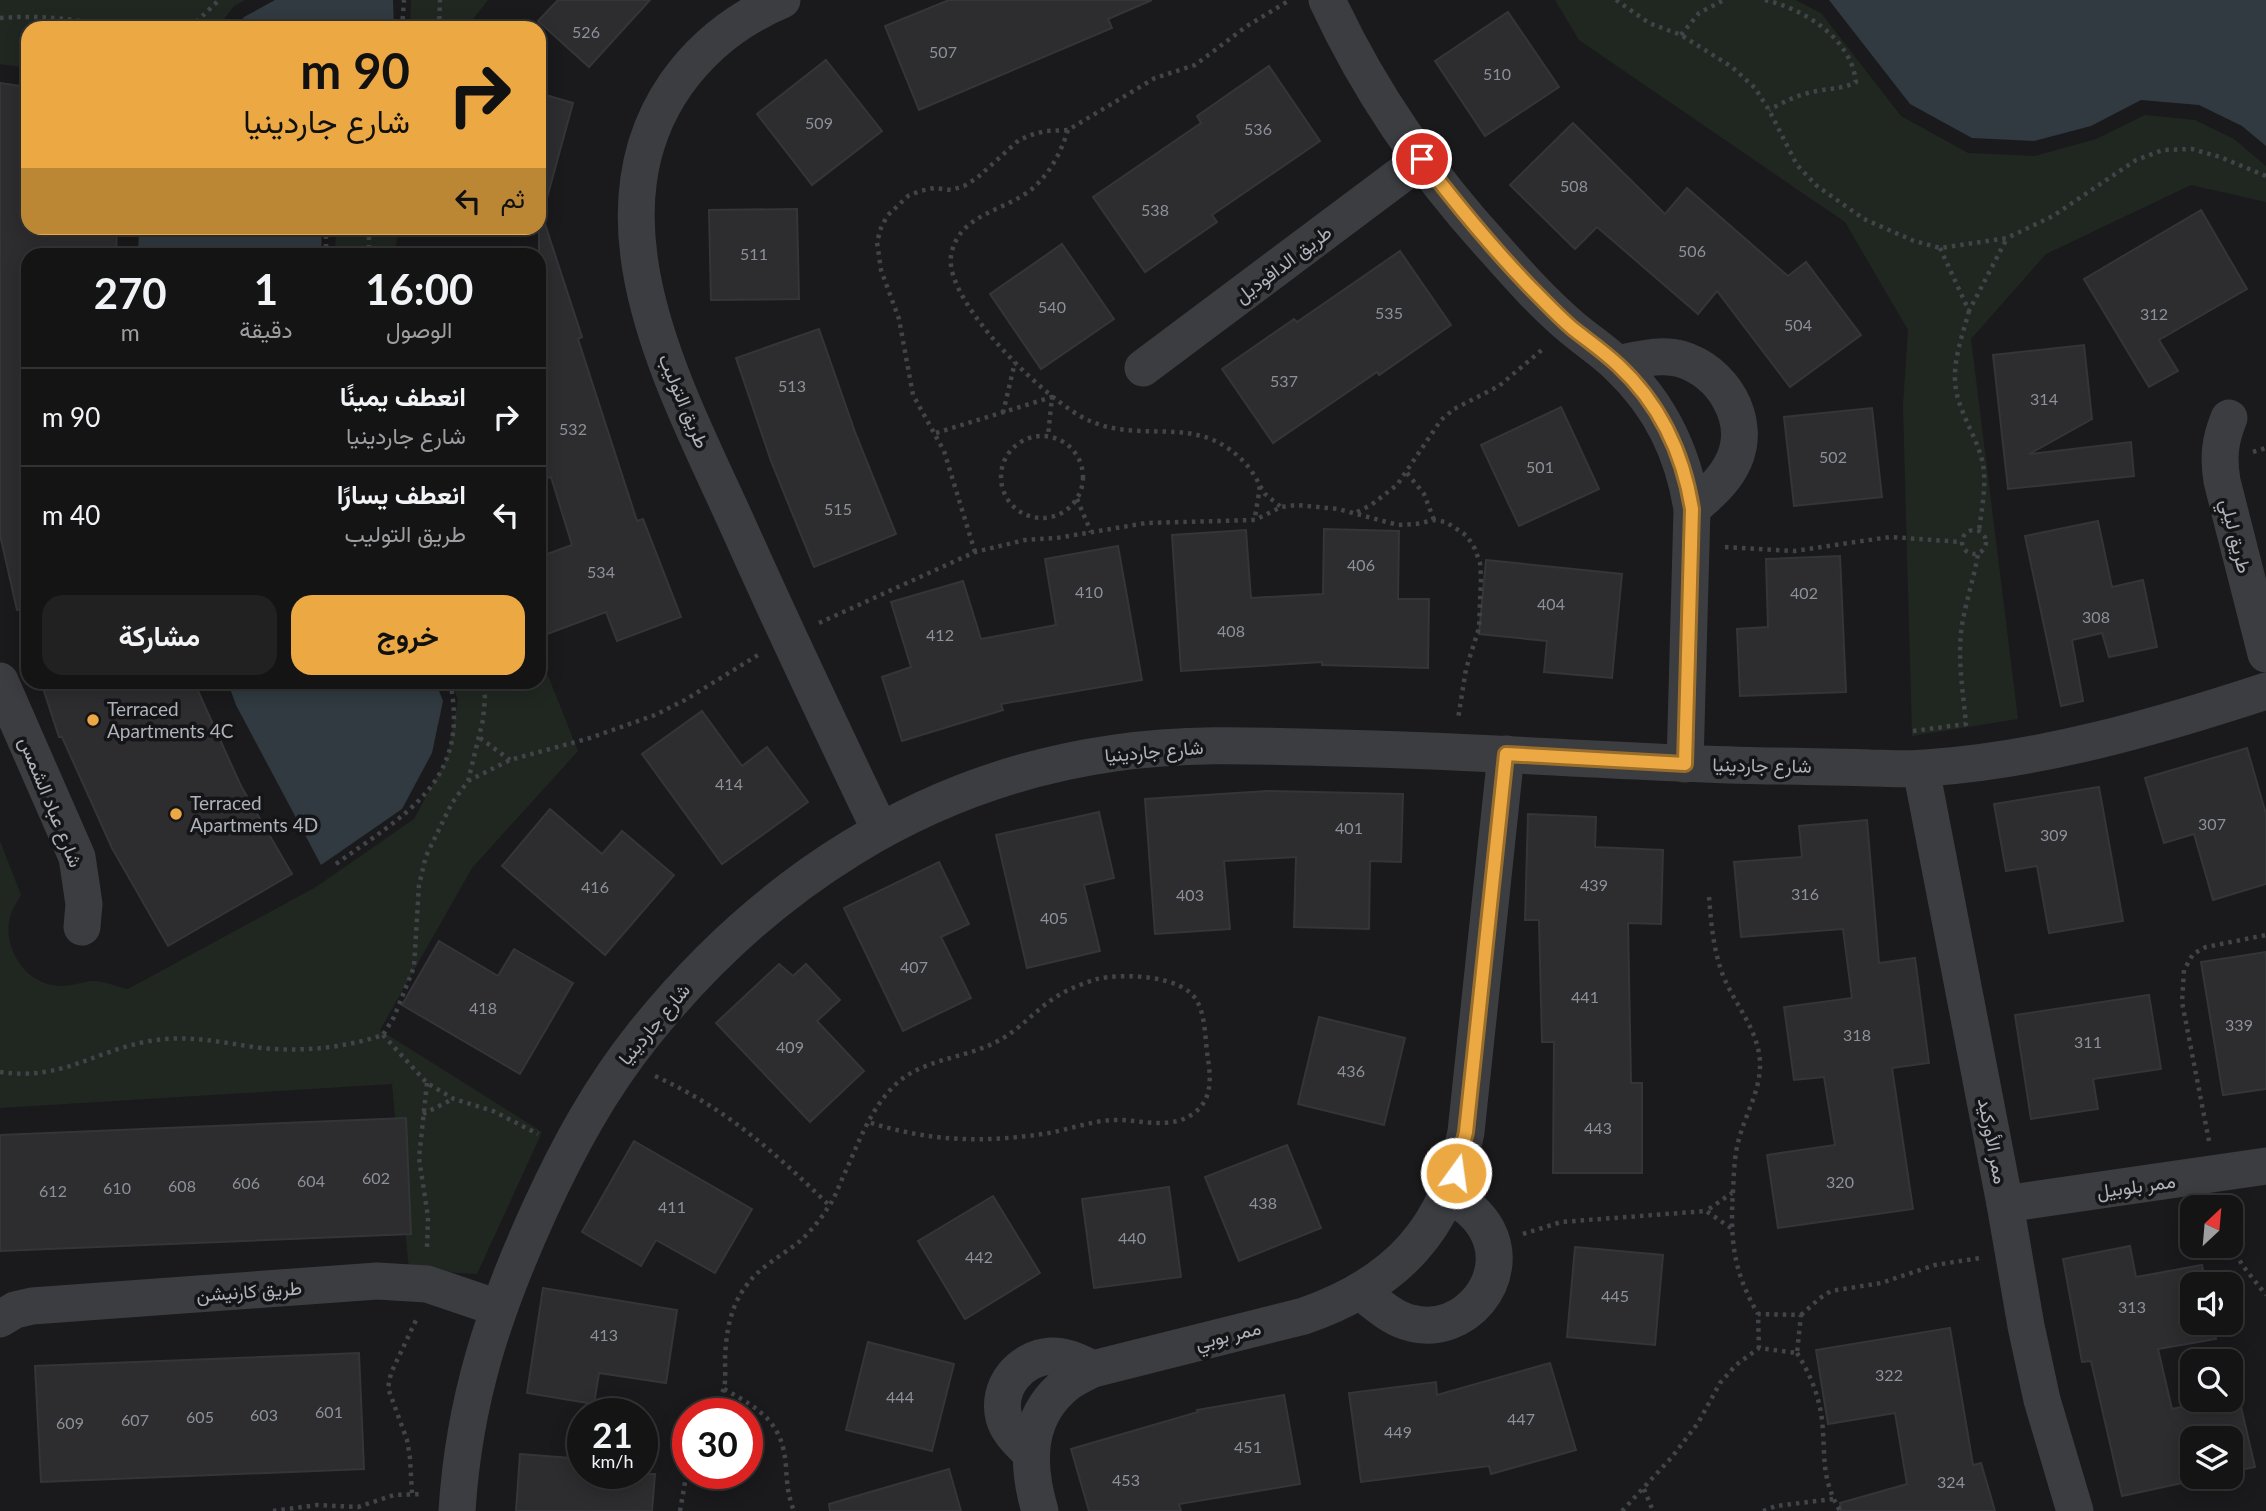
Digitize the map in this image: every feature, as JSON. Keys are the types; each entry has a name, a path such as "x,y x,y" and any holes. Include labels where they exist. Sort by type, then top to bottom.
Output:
{"street":[{"name":"طريق التوليب","path":"782,0 761,9 723,33 690,65 664,102 646,144 636,188 636,234 642,279 656,332 677,389 788,637 880,830"},
{"path":"1327,0 1362,69 1422,159 1494,248 1569,325 1617,364 1654,406 1668,430 1684,469 1692,509 1685,764"},
{"name":"طريق الدافوديل","path":"1143,368 1422,159"},
{"path":"1617,364 1654,357 1679,358 1703,368 1722,386 1735,407 1739,433 1735,458 1723,480 1692,509"},
{"name":"طريق ليلي","path":"2229,418 2221,438 2218,460 2266,654"},
{"name":"شارع عباد الشمس","path":"0,681 77,857 84,904 82,927"},
{"name":"شارع جاردينيا","path":"457,1507 462,1454 471,1404 482,1356 498,1308 568,1149 593,1103 622,1060 671,999 769,904 823,864 880,830 935,803 993,781 1109,753 1226,745 1452,751 1685,764 1921,769 2034,752 2123,734 2198,714 2266,691"},
{"name":"ممر بوبي","path":"1040,1511 1031,1475 1030,1453 1011,1432 1004,1418 1004,1396 1013,1375 1024,1364 1053,1356 1068,1358 1093,1368 1304,1316 1334,1306 1361,1292 1397,1265 1439,1213 1456,1173 1466,1132 1506,754"},
{"name":"ممر الأوركيد","path":"1921,769 2006,1204 2026,1326 2042,1400 2075,1511"},
{"name":"ممر بلوبيل","path":"2006,1204 2266,1167"},
{"path":"1361,1292 1394,1316 1411,1323 1430,1325 1449,1322 1466,1314 1480,1301 1489,1285 1494,1267 1493,1248 1488,1232 1479,1218 1448,1193"},
{"name":"طريق كارنيشن","path":"0,1319 15,1310 32,1306 377,1282 427,1284 498,1308"}],"path":[{"path":"197,21 219,0"},
{"path":"402,21 404,0"},
{"path":"439,21 440,0"},
{"path":"975,552 944,451 913,395 900,319 877,257 881,228 896,205 908,197 934,188 951,190 964,186 977,178 1019,140 1045,131 1068,130 1155,78 1195,65 1247,26 1290,0"},
{"path":"1615,0 1649,23 1681,35 1732,67 1755,88 1797,165 1817,186 1848,209 1888,232 1940,248 2007,238 2053,216 2136,160 2163,150 2192,149 2266,176"},
{"path":"1681,35 1699,13 1724,0"},
{"path":"1765,0 1782,4 1818,23 1844,51 1854,69 1856,82 1844,88 1793,97 1769,110"},
{"path":"0,18 52,17 86,21"},
{"path":"1068,130 1053,164 1033,188 970,223 954,246 951,259 951,273 956,286 980,323 1014,362 1052,397 1090,421 1111,427 1133,431 1187,432 1211,437 1230,448 1246,463 1272,502 1281,507"},
{"path":"1979,531 1984,471 1981,456 1961,406 1955,378 1969,311 2007,238"},
{"path":"1940,248 1969,311"},
{"path":"1356,513 1384,496 1407,472 1441,420 1454,409 1510,378 1569,325"},
{"path":"1003,414 1014,362"},
{"path":"936,433 1052,397"},
{"path":"1048,436 1052,397"},
{"path":"1048,436 1064,442 1076,453 1082,467 1083,484 1077,499 1067,511 1052,518 1036,519 1020,513 1008,502 1002,487 1001,471 1006,456 1017,444 1032,437 1048,436"},
{"path":"1407,472 1424,494 1434,520"},
{"path":"1255,520 1260,486"},
{"path":"1077,499 1091,532"},
{"path":"468,781 510,760 601,734 655,715 685,700 788,637 975,552 1025,540 1057,538 1146,523 1255,520 1281,507 1314,506 1356,513 1398,525 1434,520 1446,522 1467,536 1475,549 1480,570 1479,628 1466,669 1452,751"},
{"path":"1979,531 1987,543 1984,550 1978,554 1970,554 1964,549 1962,542 1965,535 1979,531"},
{"path":"1693,545 1794,551 1890,537 1962,542"},
{"path":"1905,732 1966,724 1960,644 1978,554"},
{"path":"336,863 411,809 427,794 439,776 454,734 455,716 451,689"},
{"path":"0,1072 37,1075 58,1071 124,1047 178,1038 205,1038 298,1050 353,1045 383,1035 394,1017 414,967 419,885 426,856 452,803 468,781 479,738 484,689"},
{"path":"479,738 510,760"},
{"path":"1709,897 1712,935 1721,971 1737,1005 1754,1032 1760,1062 1756,1093 1738,1141 1731,1228 1738,1274 1758,1314 1759,1348"},
{"path":"2216,1174 2182,1002 2184,970 2193,954 2206,947 2266,935"},
{"path":"719,1398 724,1390 726,1345 736,1301 762,1268 800,1241 830,1206 868,1122 887,1094 913,1072 928,1064 976,1052 999,1041 1057,996 1078,985 1112,977 1147,978 1167,981 1184,988 1196,999 1201,1015 1210,1085 1204,1103 1193,1114 1181,1119 1164,1124 1111,1120 1033,1135 978,1140 922,1136 868,1122"},
{"path":"383,1035 427,1083 454,1099 493,1111 568,1149"},
{"path":"622,1060 682,1088 748,1130 830,1206"},
{"path":"423,1114 454,1099"},
{"path":"1493,1248 1526,1233 1561,1222 1706,1211 1733,1192"},
{"path":"1706,1211 1731,1228"},
{"path":"1840,1511 1833,1499 1823,1463 1822,1420 1817,1396 1810,1374 1797,1353 1801,1315 1831,1291 1881,1283 1935,1265 2013,1253"},
{"path":"2238,1258 2266,1295"},
{"path":"1758,1314 1801,1315"},
{"path":"1622,1511 1672,1457 1698,1423 1720,1382 1736,1365 1759,1348 1797,1353"},
{"path":"724,1390 752,1405 771,1420 782,1440 787,1492 794,1511"},
{"path":"680,1511 684,1489"},
{"path":"1644,1489 1653,1511"},
{"path":"273,1511 317,1505 358,1507 394,1495 412,1493 443,1498 457,1507"},
{"path":"1763,1511 1776,1506 1833,1499"}],"shaded area":[{"path":"0,0 245,0 234,6 222,21 21,21 21,67 0,64"},
{"path":"275,0 393,0 394,21 241,21"},
{"path":"411,0 488,0 472,21 410,21"},
{"path":"1555,0 1795,0 1821,13 1901,116 1968,153 2035,156 2096,139 2145,115 2195,120 2234,139 2266,166 2266,202 2191,185 2046,254 1971,339 2018,719 1912,736 1903,405 1908,330 1845,222 1579,40"},
{"path":"1829,0 2266,0 2266,146 2242,126 2199,105 2141,100 2091,126 2034,141 1972,138 1910,104"},
{"path":"139,235 322,235 321,248 138,248"},
{"path":"336,235 398,235 395,248 335,248"},
{"path":"546,671 578,751 472,868 380,1030 542,1132 477,1274 409,1270 392,1084 0,1108 0,841 21,895 11,914 9,937 23,968 42,982 58,986 95,981 128,989 316,887 414,819 447,758 458,700 454,689 546,689"},
{"path":"230,689 438,689 443,701 432,753 402,809 321,865 236,705"}],"building":[{"path":"558,0 650,0 589,67 546,28 546,21 538,21"},
{"path":"949,0 1152,0 1108,19 1112,28 919,110 885,26"},
{"path":"1508,12 1559,87 1485,136 1435,61"},
{"path":"826,60 882,131 812,185 757,114"},
{"path":"1269,66 1320,141 1212,215 1217,222 1145,272 1093,197 1201,123 1197,116"},
{"path":"0,83 21,86 21,235 117,235 116,248 21,248 21,610 17,610 0,535"},
{"path":"546,95 573,103 546,198"},
{"path":"1573,123 1665,214 1687,188 1788,276 1806,262 1861,335 1790,387 1717,291 1698,314 1597,227 1575,249 1510,185"},
{"path":"797,209 799,299 711,300 709,210"},
{"path":"2201,210 2247,289 2159,340 2178,371 2149,387 2084,279"},
{"path":"546,227 582,337 578,339 637,521 643,519 681,617 617,641 606,612 546,634 546,554 572,545 551,477 546,478 546,248 539,248 539,235 546,235"},
{"path":"1062,244 1114,319 1041,369 990,294"},
{"path":"1400,251 1451,325 1273,443 1222,369 1294,319 1297,322"},
{"path":"819,329 855,432 896,534 814,567 771,461 736,358"},
{"path":"2084,345 2092,419 2029,454 2131,442 2134,476 2008,489 1993,355"},
{"path":"1561,407 1599,489 1519,526 1481,445"},
{"path":"1872,408 1882,497 1794,506 1784,417"},
{"path":"2098,521 2112,587 2143,580 2157,647 2109,657 2102,633 2072,640 2083,701 2061,706 2025,536"},
{"path":"1324,529 1399,531 1398,599 1429,599 1428,668 1322,665 1322,662 1181,671 1172,535 1246,530 1251,598 1323,594"},
{"path":"1118,546 1142,680 1001,704 1003,710 902,741 882,677 911,667 891,602 963,581 981,639 1056,625 1045,559"},
{"path":"1840,556 1846,692 1740,696 1737,629 1768,627 1766,559"},
{"path":"1486,560 1622,574 1612,678 1544,672 1547,641 1479,634"},
{"name":"Terraced Apartments 4D","path":"43,689 197,689 241,786 292,874 168,946 112,848 62,737 59,737"},
{"path":"702,711 742,766 767,747 808,802 722,864 642,754"},
{"path":"2247,748 2266,814 2266,884 2213,900 2194,834 2164,843 2145,778"},
{"path":"2099,787 2123,921 2049,933 2037,866 2006,871 1994,804"},
{"path":"1267,791 1403,794 1401,862 1370,861 1369,929 1294,927 1296,857 1224,861 1230,929 1155,934 1145,799"},
{"path":"550,809 602,854 622,831 674,875 605,955 502,866"},
{"path":"1099,812 1114,878 1084,885 1100,951 1027,968 996,835"},
{"path":"1528,814 1596,817 1595,847 1663,850 1661,924 1628,923 1631,1083 1642,1083 1642,1173 1553,1173 1554,1042 1542,1042 1539,920 1525,920"},
{"path":"1867,820 1879,963 1915,958 1929,1063 1892,1068 1913,1209 1778,1228 1767,1155 1835,1145 1824,1077 1794,1080 1784,1007 1852,998 1843,929 1741,937 1734,862 1802,857 1799,826"},
{"path":"939,862 969,924 941,937 971,998 903,1031 844,908"},
{"path":"439,941 498,976 514,949 573,983 520,1074 402,1005"},
{"path":"2266,952 2266,1089 2223,1095 2201,962"},
{"path":"779,964 793,976 806,964 840,1000 817,1021 864,1071 810,1122 716,1023"},
{"path":"2149,995 2161,1069 2093,1079 2098,1109 2031,1119 2015,1015"},
{"path":"1319,1017 1405,1038 1384,1125 1298,1104"},
{"path":"406,1118 411,1234 0,1251 0,1135"},
{"path":"634,1141 752,1209 715,1273 656,1240 641,1266 582,1232"},
{"path":"1287,1145 1321,1228 1239,1261 1205,1177"},
{"path":"1169,1187 1181,1277 1094,1288 1082,1199"},
{"path":"993,1196 1040,1273 965,1319 918,1241"},
{"path":"2130,1246 2136,1277 2202,1265 2203,1272 2180,1272 2180,1335 2215,1335 2216,1339 2158,1349 2172,1409 2180,1407 2180,1412 2242,1412 2255,1467 2243,1470 2243,1426 2180,1426 2180,1483 2122,1496 2091,1361 2082,1362 2063,1259"},
{"path":"1575,1247 1663,1255 1655,1345 1567,1337"},
{"path":"543,1288 677,1310 666,1383 599,1373 595,1398 567,1400 527,1393"},
{"path":"1950,1328 1973,1465 1981,1463 1995,1511 1841,1511 1840,1503 1907,1484 1895,1413 1828,1424 1816,1350"},
{"path":"868,1342 954,1364 932,1451 846,1430"},
{"path":"359,1353 364,1469 41,1482 35,1366"},
{"path":"1550,1363 1576,1450 1491,1474 1489,1466 1361,1482 1349,1393 1436,1382 1437,1395"},
{"path":"1284,1395 1300,1484 1179,1504 1181,1511 1089,1511 1071,1449 1198,1412 1197,1410"},
{"path":"520,1454 567,1458 567,1489 654,1489 652,1511 516,1511"},
{"path":"949,1469 961,1511 830,1511 829,1504"}],"place":[{"name":"Terraced Apartments 4C","path":"93,720"},
{"name":"Terraced Apartments 4D","path":"176,814"}],"route":[{"path":"1422,159 1506,262 1569,325 1617,364 1654,406 1680,456 1692,509 1685,764 1506,754 1466,1132 1456,1173"}]}
